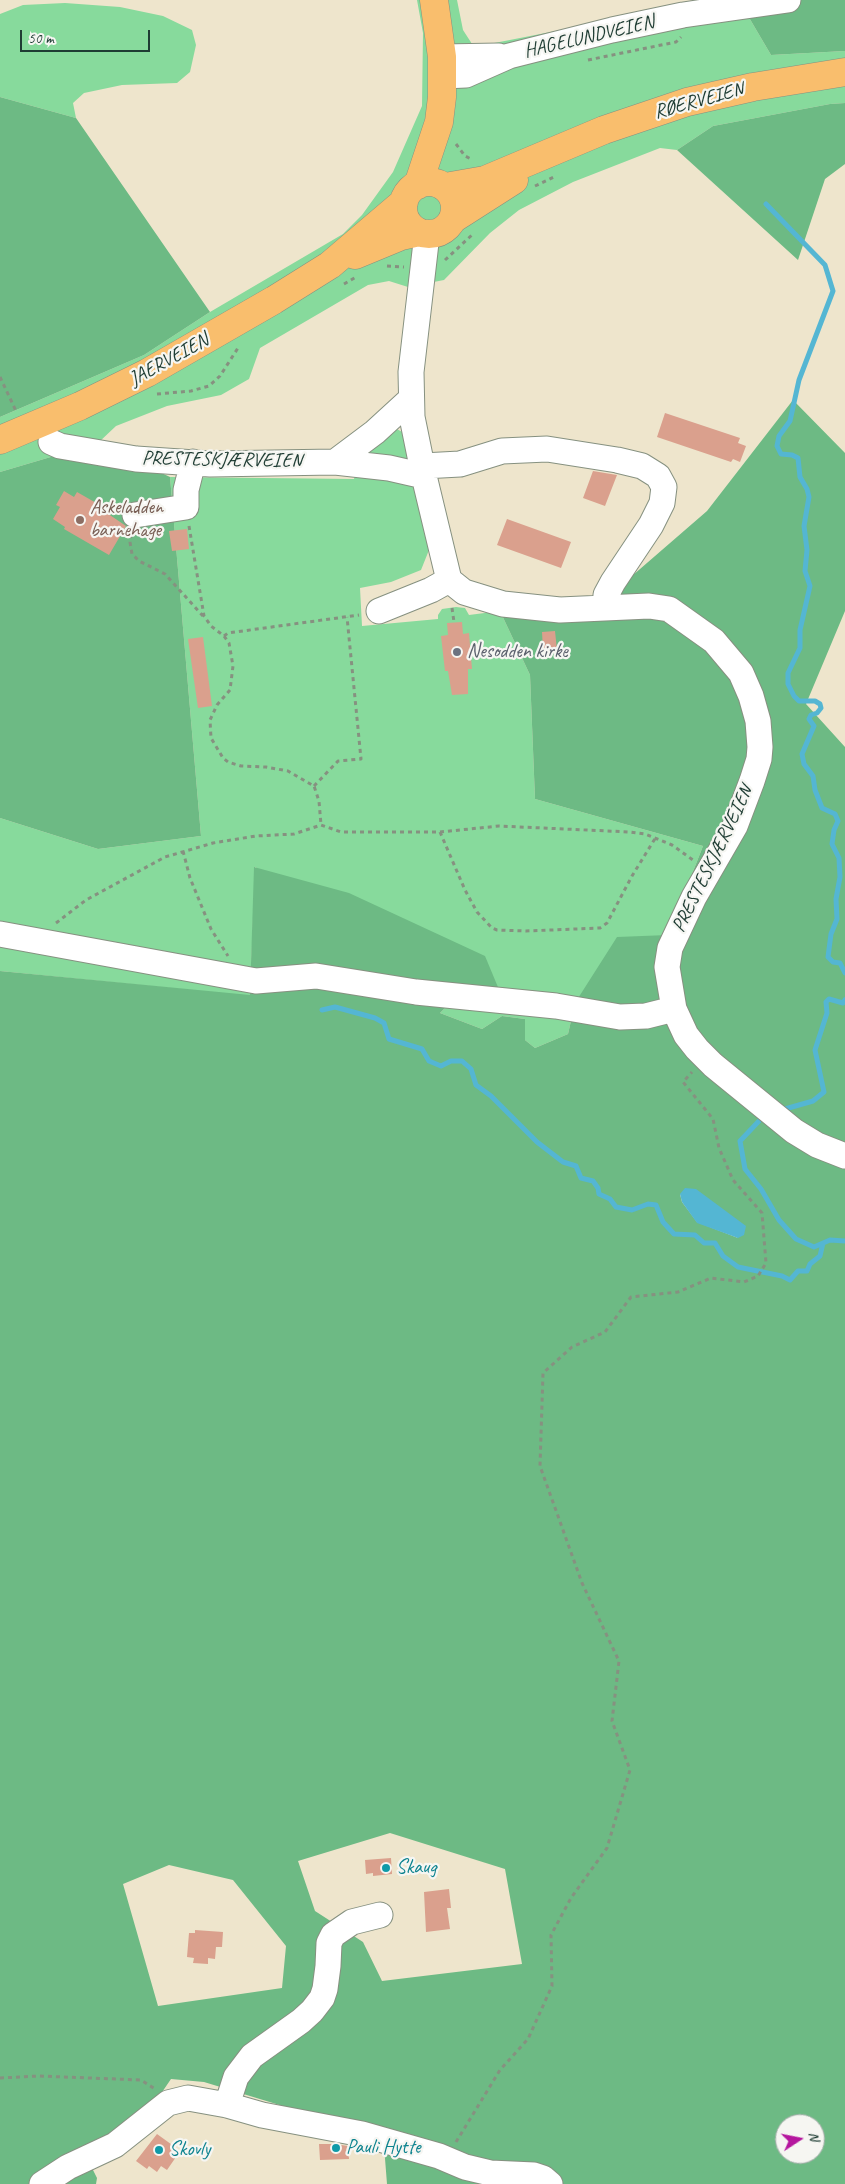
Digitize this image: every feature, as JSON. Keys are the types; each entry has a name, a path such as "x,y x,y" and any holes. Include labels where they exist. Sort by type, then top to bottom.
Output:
{"main road":[{"path":"427,190 455,201 456,209 453,219 445,229 423,233 405,219 427,190 442,164 439,122 442,67 434,0"},
{"name":"RØERVEIEN","path":"453,219 559,162 604,130 687,102 762,85 845,72"},
{"name":"RØERVEIEN","path":"427,190 485,180 559,162"},
{"name":"JAERVEIEN","path":"0,440 80,406 147,373 330,265 427,190"},
{"name":"JAERVEIEN","path":"330,265 401,236 423,233"}],"street":[{"name":"HAGELUNDVEIEN","path":"442,67 466,75 509,56 659,10 788,0"},
{"path":"379,611 431,590 449,580 412,417 412,372 423,233"},
{"path":"335,462 376,432 411,399"},
{"name":"PRESTESKJÆRVEIEN","path":"51,442 60,446 136,459 193,462 335,462 423,471 460,464 502,452 547,449 617,460 642,466 658,476 664,487 662,503 651,525 613,582 606,595 605,607"},
{"path":"134,515 186,507 186,490 193,462"},
{"name":"PRESTESKJÆRVEIEN","path":"449,580 464,592 503,604 560,610 649,606 669,609 714,641 740,673 751,696 758,721 759,759 735,826 679,925 670,948 668,967 674,1009 686,1035 705,1057 794,1131 818,1145 845,1156"},
{"path":"0,934 256,981 316,976 416,992 556,1006 620,1016 646,1016 674,1009"},
{"path":"227,2105 236,2077 252,2056 302,2021 322,1998 328,1966 329,1943 333,1935 352,1922 380,1915"},
{"path":"42,2184 68,2167 115,2145 168,2103 188,2098 227,2105 262,2115 362,2134 446,2159 465,2167 490,2173 534,2175 543,2178 550,2184"}],"path":[{"path":"528,191 559,162"},
{"path":"438,266 478,229"},
{"path":"0,377 25,430"},
{"path":"186,507 204,616"},
{"path":"134,515 130,542 132,554 139,561 165,574 211,626 224,636 229,643 233,666 233,681 230,690 217,705 210,720 211,738 223,758 228,762 241,766 266,767 288,771 314,786 319,801 321,825"},
{"path":"224,636 228,633 379,611"},
{"path":"314,786 338,761 361,759 347,617"},
{"path":"34,940 86,900 147,866 183,851 213,843 256,836 294,834 321,825 341,832 440,832 499,826 630,832 672,844 709,872"},
{"path":"440,832 465,890 477,912 492,928 497,930 526,931 600,928 607,923 632,876 656,838"},
{"path":"183,851 190,878 211,929 242,978"},
{"path":"446,2159 500,2070 528,2039 552,1986 551,1935 571,1898 608,1848 630,1770 612,1720 619,1661 582,1583 540,1466 543,1373 572,1347 605,1332 631,1298 678,1292 711,1278 744,1282 758,1276 766,1263 762,1214 733,1180 719,1148 713,1119 683,1082 705,1057"},
{"path":"0,2078 39,2076 141,2080 176,2100"}],"green space":[{"path":"417,0 457,0 463,30 474,47 617,19 744,9 771,55 845,51 845,103 830,104 713,126 677,150 660,148 573,182 519,210 490,233 444,280 408,287 389,281 368,285 260,348 249,379 221,395 167,406 116,426 98,443 0,472 0,417 144,355 210,312 343,234 362,215 393,172 422,106 423,33"},
{"path":"726,0 845,0 845,51 771,55 744,9"},
{"path":"65,3 120,7 163,16 192,30 196,45 190,72 177,83 122,85 84,93 73,103 76,118 0,97 0,14 23,5"},
{"path":"0,97 76,118 210,312 144,355 0,417"},
{"path":"845,103 845,164 825,179 798,260 677,150 713,126 830,104"},
{"path":"793,400 845,453 845,611 806,704 845,747 845,2184 387,2184 383,2133 296,2110 204,2082 171,2079 143,2120 90,2164 97,2178 96,2184 0,2184 0,971 250,995 254,867 349,893 485,956 500,992 462,991 440,1013 482,1029 502,1016 525,1019 525,1040 535,1048 568,1034 575,1003 617,937 668,935 703,846 535,799 530,675 500,611 610,595 707,511","holes":["680,1194 738,1238 697,1222 682,1202","390,1833 505,1869 522,1964 382,1981 363,1942 315,1911 298,1861","169,1865 233,1880 286,1946 282,1988 158,2006 123,1884"]},
{"path":"395,428 404,433 433,540 421,570 391,582 360,588 362,626 438,619 442,609 456,607 465,608 469,615 500,611 530,675 535,799 703,846 668,935 575,1003 568,1034 535,1048 525,1040 525,1019 502,1016 482,1029 440,1013 462,991 255,867 250,996 0,971 0,818 98,849 201,836 170,477 354,479 360,455"},
{"path":"98,443 170,477 201,836 98,849 0,818 0,472"}],"water":[{"path":"685,1188 696,1189 746,1226 744,1235 738,1238 697,1223 682,1202 680,1194"}],"building":[{"path":"665,413 740,438 738,443 746,446 740,462 733,459 731,462 657,437"},
{"path":"593,471 617,475 605,506 583,498"},
{"path":"64,491 74,497 77,492 105,508 104,511 126,526 109,555 64,529 65,527 53,519 60,507 56,505"},
{"path":"507,519 571,542 561,568 497,545"},
{"path":"187,529 189,549 172,551 169,531"},
{"name":"Nesodden kirke","path":"462,622 463,634 469,633 472,669 468,669 468,694 452,695 448,671 445,671 441,636 448,635 447,623"},
{"path":"555,631 557,650 543,651 542,632"},
{"path":"203,637 212,706 198,708 188,639"},
{"name":"Skaug","path":"391,1858 392,1874 373,1876 373,1873 366,1874 365,1860"},
{"path":"449,1889 451,1908 447,1908 450,1929 426,1932 424,1892"},
{"path":"195,1930 223,1932 222,1947 216,1947 215,1959 208,1958 208,1964 193,1963 194,1958 187,1957 189,1933 195,1933"},
{"name":"Skovly","path":"157,2134 175,2147 171,2153 176,2157 167,2170 161,2166 157,2172 149,2166 147,2169 136,2161"},
{"name":"Pauli Hytte","path":"319,2144 348,2146 349,2159 320,2160"}],"waterway":[{"path":"766,204 825,265 833,291 799,380 790,421 779,436 777,446 781,454 792,455 798,458 800,477 809,497 804,526 807,550 805,571 810,586 800,630 800,648 788,673 788,684 799,701 815,701 820,704 821,708 817,713 811,715 809,719 814,726 802,754 804,764 813,776 815,790 822,808 835,814 838,821 834,830 832,844 839,858 840,877 836,899 837,919 831,934 828,957 833,962 840,963 845,973"},
{"path":"785,1109 813,1101 824,1092 815,1050 827,1013 826,1002 829,999 843,1003 845,1000"},
{"path":"322,1010 335,1007 375,1018 384,1023 389,1039 422,1049 429,1061 441,1066 451,1061 462,1061 471,1069 476,1085 491,1096 537,1142 563,1162 576,1166 581,1178 593,1181 598,1188 599,1194 610,1199 616,1207 632,1210 648,1204 656,1205 663,1222 674,1234 695,1235 704,1243 715,1243 723,1256 738,1267 782,1276 790,1280 798,1271 807,1271 810,1264 820,1256 823,1243"},
{"path":"759,1121 740,1141 745,1169 761,1189 779,1220 796,1239 814,1247 830,1240 845,1241"}],"place":[{"name":"Askeladden barnehage","path":"80,520"},
{"name":"Nesodden kirke","path":"457,652"},
{"name":"Skaug","path":"386,1868"},
{"name":"Pauli Hytte","path":"336,2148"},
{"name":"Skovly","path":"159,2150"}]}
